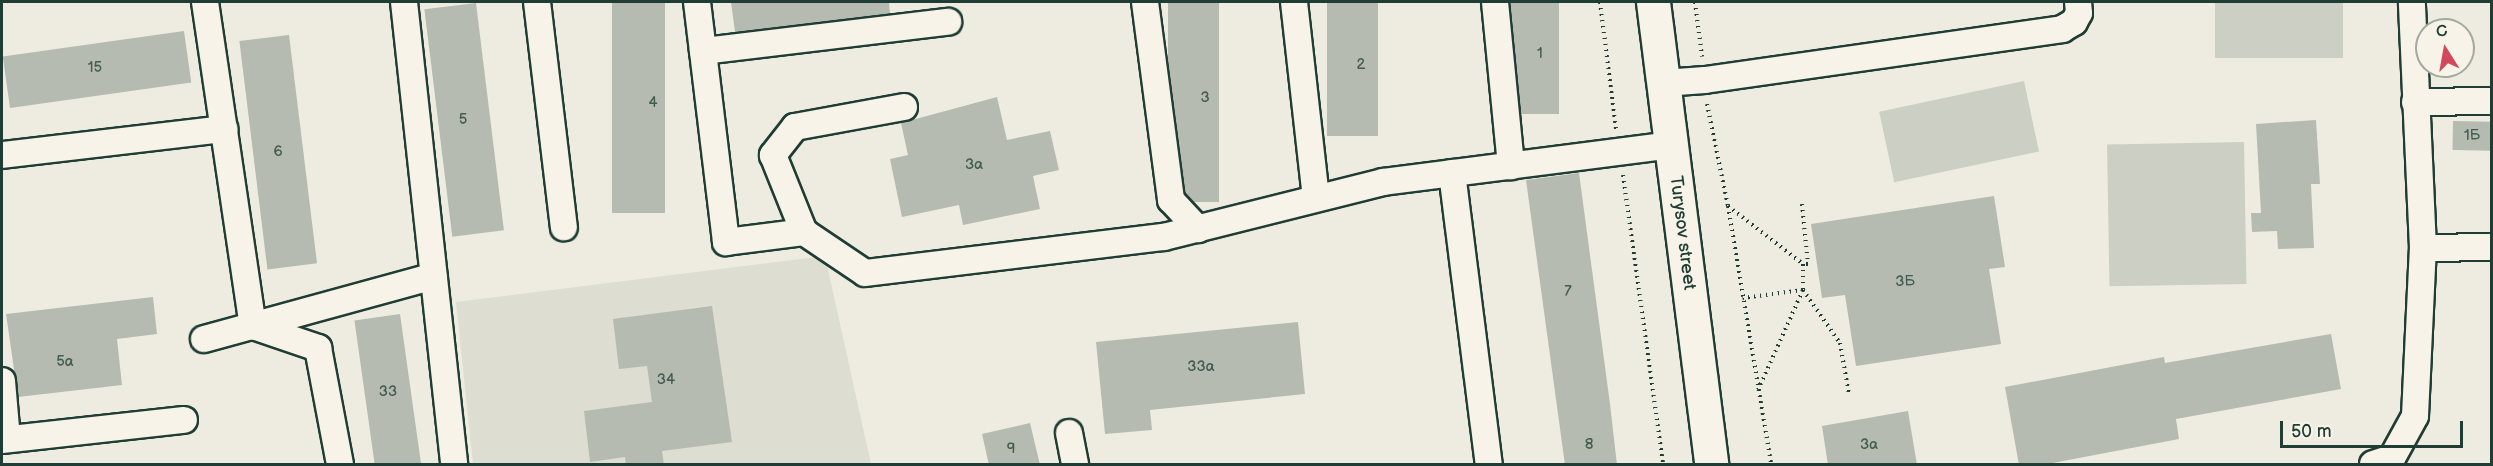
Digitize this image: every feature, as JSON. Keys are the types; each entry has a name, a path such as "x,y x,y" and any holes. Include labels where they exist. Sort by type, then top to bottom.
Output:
{"main road":[{"name":"Turysov street","path":"1653,2 1712,465"}],"street":[{"path":"205,2 254,326"},
{"path":"404,2 454,465"},
{"path":"537,2 564,227"},
{"path":"697,2 726,242 804,232"},
{"path":"1144,2 1171,200 1198,229"},
{"path":"1294,2 1316,198"},
{"path":"1495,2 1511,166"},
{"path":"1663,83 1704,80 2062,29 2074,22 2079,13 2078,2"},
{"path":"2373,465 2392,458 2415,416 2423,248 2412,2"},
{"path":"703,51 948,22"},
{"path":"2415,102 2492,101"},
{"path":"904,107 795,126 773,155 804,232 865,273 1164,237 1383,182 1671,145"},
{"path":"2,155 224,129"},
{"path":"1452,173 1488,465"},
{"path":"2423,248 2492,247"},
{"path":"204,339 434,276"},
{"path":"254,326 318,348 340,465"},
{"path":"2,381 4,440 183,420"},
{"path":"1069,433 1075,465"}],"path":[{"path":"1600,2 1617,132"},
{"path":"1695,2 1704,80 1728,206 1771,465"},
{"path":"1622,168 1663,465"},
{"path":"1728,206 1803,264 1808,264 1802,204"},
{"path":"1757,390 1803,290 1803,264"},
{"path":"1743,298 1803,290"},
{"path":"1803,290 1840,343 1849,394"}],"shaded area":[{"path":"2215,2 2343,2 2343,58 2215,58"},
{"path":"2024,81 2039,151 1894,182 1879,112"},
{"path":"2244,142 2246,284 2109,286 2107,144"},
{"path":"825,256 871,464 473,464 456,302"}],"building":[{"path":"612,2 665,2 665,213 612,213"},
{"path":"731,2 889,2 890,14 735,32"},
{"path":"1168,2 1219,2 1219,202 1168,202"},
{"path":"1327,2 1378,2 1378,136 1327,136"},
{"path":"1510,2 1559,2 1559,114 1510,114"},
{"path":"476,3 504,230 452,237 424,9"},
{"path":"184,31 191,82 10,108 3,56"},
{"path":"289,35 317,263 267,269 239,41"},
{"path":"997,97 1007,140 1050,131 1059,170 1033,176 1040,209 963,225 959,205 902,217 890,159 908,155 901,123"},
{"path":"2316,120 2320,184 2311,184 2314,248 2278,249 2277,231 2252,232 2251,213 2261,213 2256,124"},
{"path":"2453,121 2492,122 2491,151 2452,150"},
{"path":"1579,173 1617,465 1565,465 1526,180"},
{"path":"1994,196 2005,267 1989,269 2001,344 1856,366 1845,295 1822,298 1811,224"},
{"path":"153,297 157,334 117,339 122,385 18,397 6,314"},
{"path":"712,306 732,442 662,451 664,465 626,465 625,457 590,462 584,411 652,402 647,366 619,369 613,319"},
{"path":"400,314 421,464 375,464 354,320"},
{"path":"1298,322 1305,394 1150,410 1152,430 1105,434 1096,342"},
{"path":"2331,334 2341,389 2176,419 2179,439 2042,465 2019,465 2005,387 2164,357 2165,363"},
{"path":"1908,411 1917,465 1828,465 1822,426"},
{"path":"1030,423 1040,465 989,465 982,434"}]}
